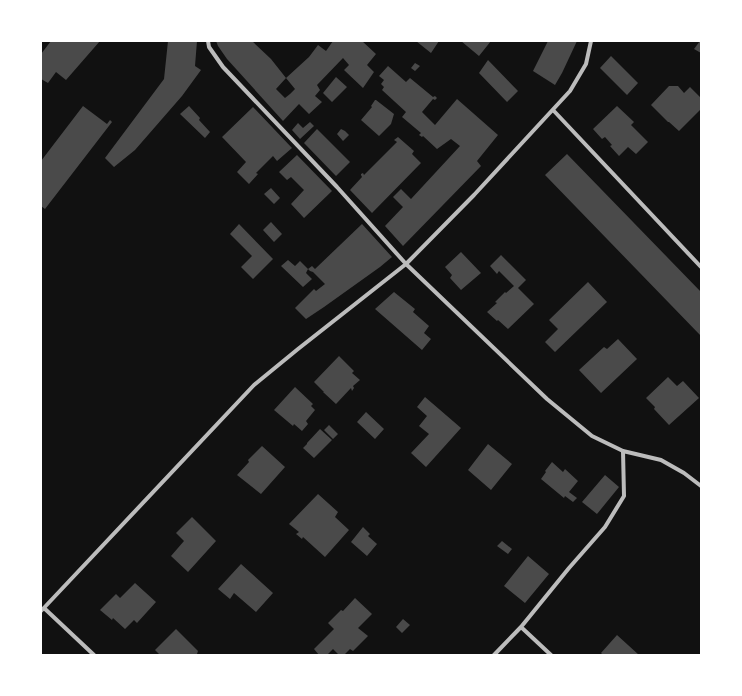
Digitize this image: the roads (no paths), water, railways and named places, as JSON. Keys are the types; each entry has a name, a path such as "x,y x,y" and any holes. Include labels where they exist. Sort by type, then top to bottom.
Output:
{"street":[{"path":"208,41 209,47 223,66 337,187 406,264 547,399 592,436 623,451 661,460 684,473 701,486"},
{"path":"94,655 42,610 254,385 406,264 474,194 570,91 586,64 591,41"},
{"path":"553,110 701,267"},
{"path":"494,655 521,626 605,527 624,496 623,451"},
{"path":"521,626 551,655"}]}
